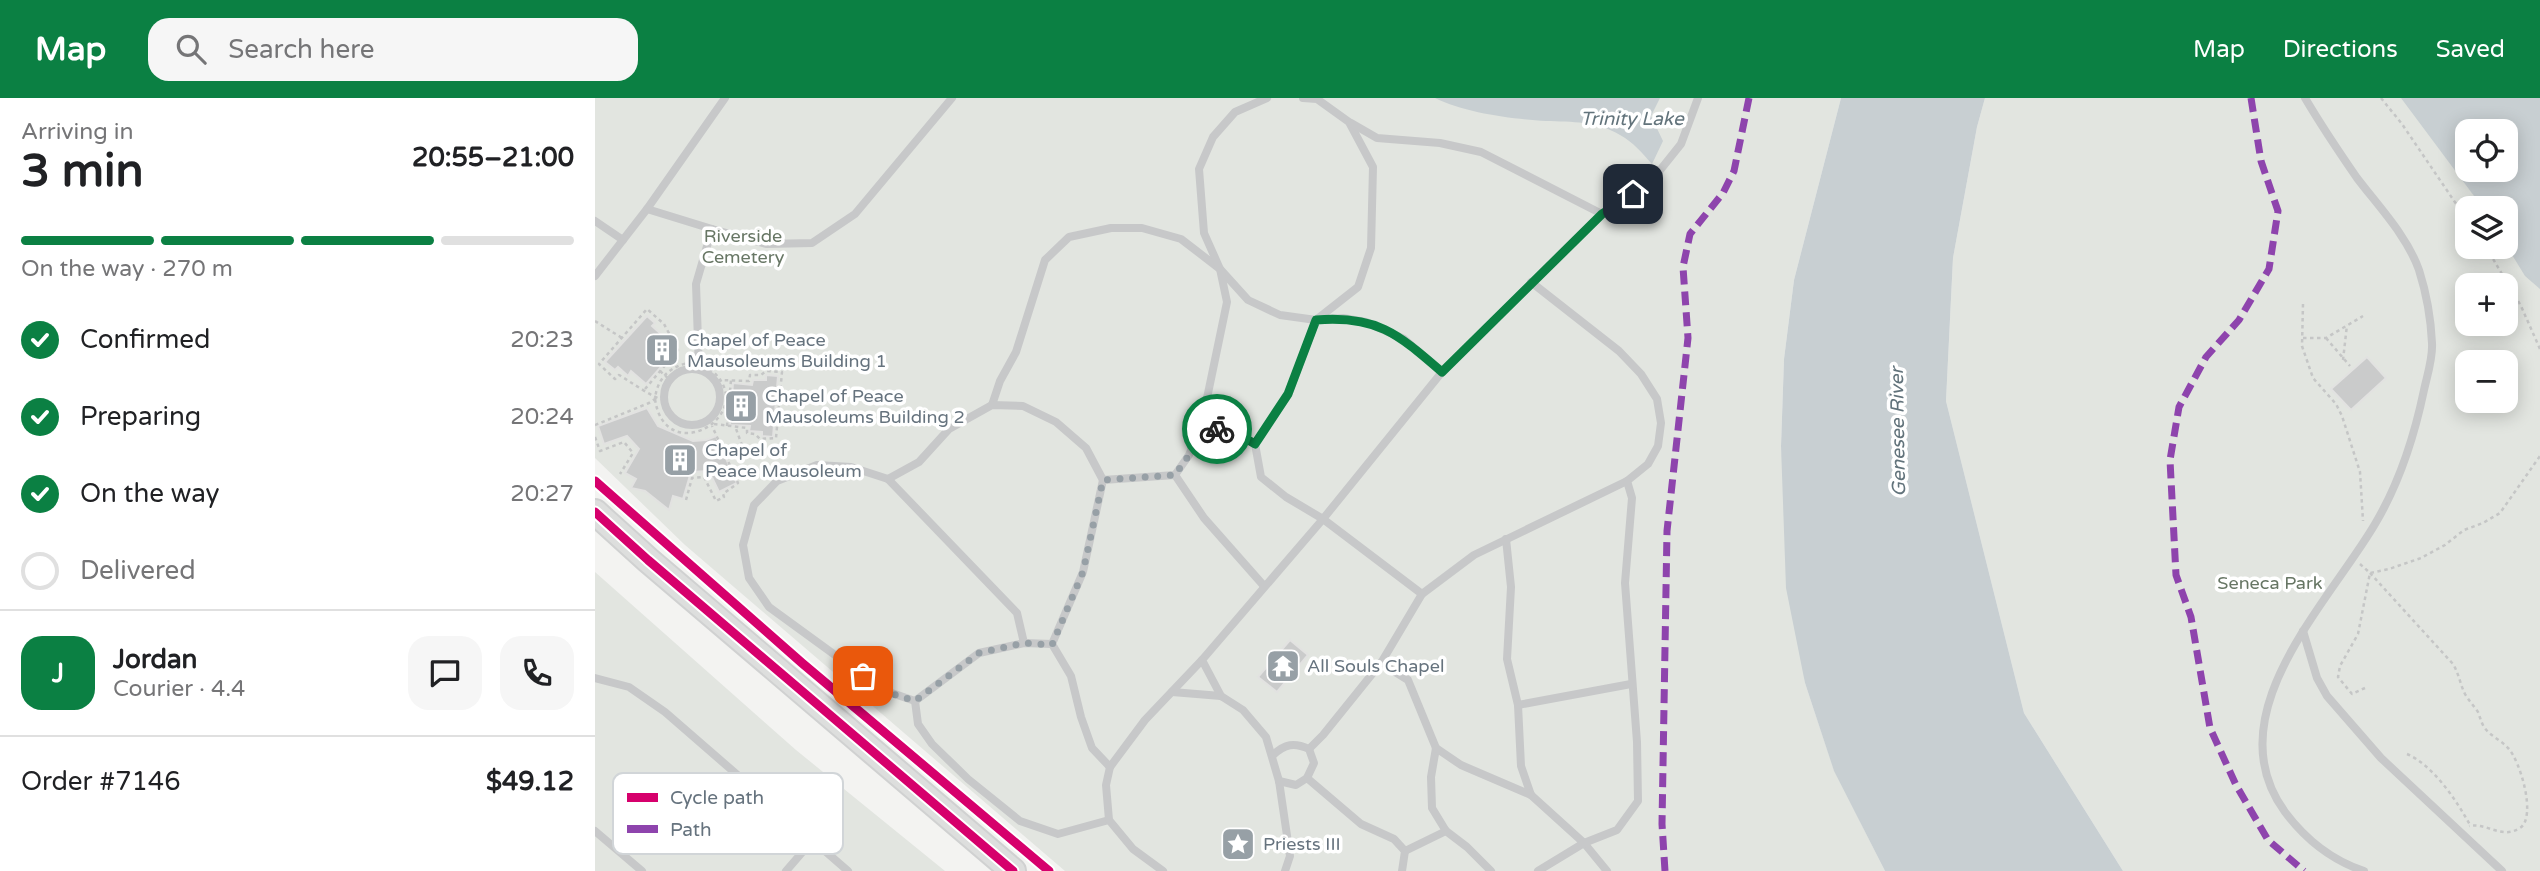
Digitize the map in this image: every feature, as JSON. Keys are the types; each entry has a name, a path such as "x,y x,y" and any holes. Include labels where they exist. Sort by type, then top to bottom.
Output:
{"main road":[{"path":"595,512 1013,871"}],"lane":[{"path":"595,276 647,209 725,98"},
{"path":"647,209 766,244 812,243 856,214 952,98"},
{"path":"1175,475 1189,455 1201,427 1227,302 1220,269 1204,233 1199,169 1213,137 1235,112 1266,98"},
{"path":"1303,98 1317,99 1377,138 1440,143 1481,152 1602,214"},
{"path":"1158,870 1133,849 1109,820 1107,785 1110,766 1145,719 1202,660 1323,519 1442,372 1602,214 1649,184 1681,144 1698,98"},
{"path":"2305,98 2356,176 2398,231 2419,270 2432,345 2414,438 2399,479 2375,525 2302,631 2273,689 2264,725 2262,757 2276,800 2302,835 2343,864 2364,871"},
{"path":"1349,122 1373,167 1371,248 1358,287 1316,320 1288,394 1255,444 1261,477 1286,497 1323,519 1422,594"},
{"path":"595,220 623,240"},
{"path":"992,405 1000,381 1017,352 1045,260 1069,237 1111,228 1142,228 1181,239 1220,269 1248,300 1280,315 1316,320 1343,318 1366,321 1404,339 1442,372"},
{"path":"699,367 697,284 712,229"},
{"path":"1309,749 1381,663 1422,594 1474,555 1627,481 1648,464 1658,446 1661,423 1657,399 1641,374 1619,351 1531,282"},
{"path":"699,367 715,379 720,388 719,407 715,415 698,425 689,426 672,417 660,399 667,377 699,367"},
{"path":"888,479 919,462 949,429 992,405 1023,406 1056,422 1086,448 1103,480 1083,572 1052,645"},
{"path":"1201,427 1233,431 1255,444"},
{"path":"915,701 883,691 769,607 748,578 743,545 754,505 777,481 817,465 851,467 888,479 1017,613 1024,643"},
{"path":"1103,480 1175,475"},
{"path":"1175,475 1204,518 1264,586"},
{"path":"1538,871 1584,843 1617,830 1638,801 1637,742 1625,583 1632,498 1627,481"},
{"path":"1506,539 1511,587 1507,659 1517,705 1521,766 1531,795"},
{"path":"2302,631 2317,678 2327,696 2381,758 2502,871"},
{"path":"915,701 979,653 1024,643 1052,645"},
{"path":"1052,645 1071,676 1092,748 1110,766"},
{"path":"1202,660 1221,696"},
{"path":"1381,663 1408,680 1436,748 1431,777 1432,808 1446,831 1491,871"},
{"path":"596,680 629,687 665,712 735,773"},
{"path":"1517,705 1631,684"},
{"path":"1172,692 1221,696 1243,710 1266,737 1279,780 1290,856 1285,871"},
{"path":"915,701 918,724 932,744 968,779 1020,821 1058,834 1109,820"},
{"path":"1273,755 1283,746 1297,744 1309,749 1314,763 1307,778 1296,785 1279,780"},
{"path":"1436,748 1461,765 1531,795 1584,843 1607,871"},
{"path":"1307,778 1361,824 1394,839 1405,850"},
{"path":"595,831 613,846"},
{"path":"1405,850 1446,831"},
{"path":"1402,871 1405,850"},
{"path":"622,854 642,871"},
{"path":"786,871 801,854"},
{"path":"828,854 848,871"}],"path":[{"path":"2381,98 2455,202"},
{"path":"2493,259 2521,306 2540,349"},
{"path":"2303,304 2302,346 2313,378 2336,404 2360,472 2363,541"},
{"path":"645,389 678,350 664,324 647,309 599,364 615,379 619,375 660,399"},
{"path":"2302,338 2326,338 2363,316"},
{"path":"595,321 622,338"},
{"path":"2343,360 2347,325"},
{"path":"2326,338 2350,366"},
{"path":"673,356 680,365 713,371 720,380 725,391 725,406 713,425"},
{"path":"680,365 658,386 659,414 675,430 683,433 698,432 713,425 734,426 747,428 747,433 755,434 759,439 775,438 782,372 766,371 761,375 750,375 749,381 720,380"},
{"path":"660,371 667,377"},
{"path":"727,426 731,380"},
{"path":"595,425 660,399"},
{"path":"686,500 692,478 704,477 716,501 738,483 713,425"},
{"path":"726,455 743,448 734,426"},
{"path":"595,437 600,451 624,442 633,453 620,474"},
{"path":"2369,573 2421,558 2445,545 2464,530 2500,513 2540,456"},
{"path":"2352,557 2453,664 2461,678 2465,694 2479,714 2484,728 2509,749 2516,759 2528,802 2525,824 2519,829 2498,833 2478,825 2470,825 2459,833"},
{"path":"2365,688 2352,694 2337,677 2340,666 2358,635 2369,573"},
{"path":"2407,754 2425,763 2463,811 2470,825"}],"green space":[{"name":"Riverside Cemetery","path":"595,98 1841,98 1794,280 1784,359 1781,446 1805,683 1834,770 1885,871 1065,871 685,545 595,458"},
{"name":"Seneca Park","path":"1985,98 2540,98 2540,871 2123,871 2024,713 1946,401 1953,258 1977,127"},
{"path":"595,572 824,773 613,773 613,854 843,854 843,788 945,871 595,871"}],"water":[{"name":"Trinity Lake","path":"1435,98 1660,98 1651,116 1663,141 1652,164 1629,141 1602,127 1489,114 1460,108"},
{"name":"Genesee River","path":"1841,98 1985,98 1977,127 1953,258 1946,401 2024,713 2123,871 1885,871 1834,771 1805,683 1786,588 1781,446 1784,359 1794,280"},
{"path":"2401,98 2540,98 2540,289 2525,276 2515,259 2518,259 2518,196 2474,196 2464,182 2518,182 2518,119 2455,119 2455,170"}],"building":[{"name":"Chapel of Peace Mausoleums Building 1","path":"647,316 655,323 652,326 662,335 660,338 675,351 646,384 631,371 628,376 618,367 615,370 605,362"},
{"path":"2367,357 2386,378 2351,410 2331,389"},
{"name":"Chapel of Peace Mausoleums Building 2","path":"766,375 778,376 773,437 762,436 762,432 749,431 750,426 730,425 733,383 752,385 753,380 766,380"},
{"name":"Chapel of Peace Mausoleum","path":"647,408 658,426 693,441 716,436 737,483 719,492 709,471 691,472 683,499 673,496 669,510 645,491 631,488 636,479 625,473 639,449 627,436 604,444 598,426"},
{"name":"All Souls Chapel","path":"1290,640 1308,655 1277,692 1258,677"}],"marked path":[{"path":"1665,871 1662,824 1667,531 1688,338 1683,267 1690,234 1723,193 1734,171 1749,98"},
{"path":"2251,98 2261,161 2278,211 2269,269 2239,320 2206,357 2179,407 2170,460 2176,575 2191,617 2210,728 2236,785 2268,840 2304,871"}],"cycle path":[{"path":"595,481 802,663 1049,871"},
{"path":"595,512 1013,871"}],"way so far":[{"path":"863,676 883,691 915,701 979,653 1024,643 1052,645 1083,572 1103,480 1175,475 1189,455 1201,427 1217,429"}],"place":[{"name":"Chapel of Peace Mausoleums Building 1","path":"662,350"},
{"name":"Chapel of Peace Mausoleums Building 2","path":"741,406"},
{"name":"Chapel of Peace Mausoleum","path":"680,460"},
{"name":"All Souls Chapel","path":"1283,666"},
{"name":"Priests III","path":"1238,844"}],"route":[{"path":"1217,429 1233,431 1255,444 1288,394 1316,320 1343,318 1366,321 1404,339 1442,372 1602,214 1633,194"}]}
